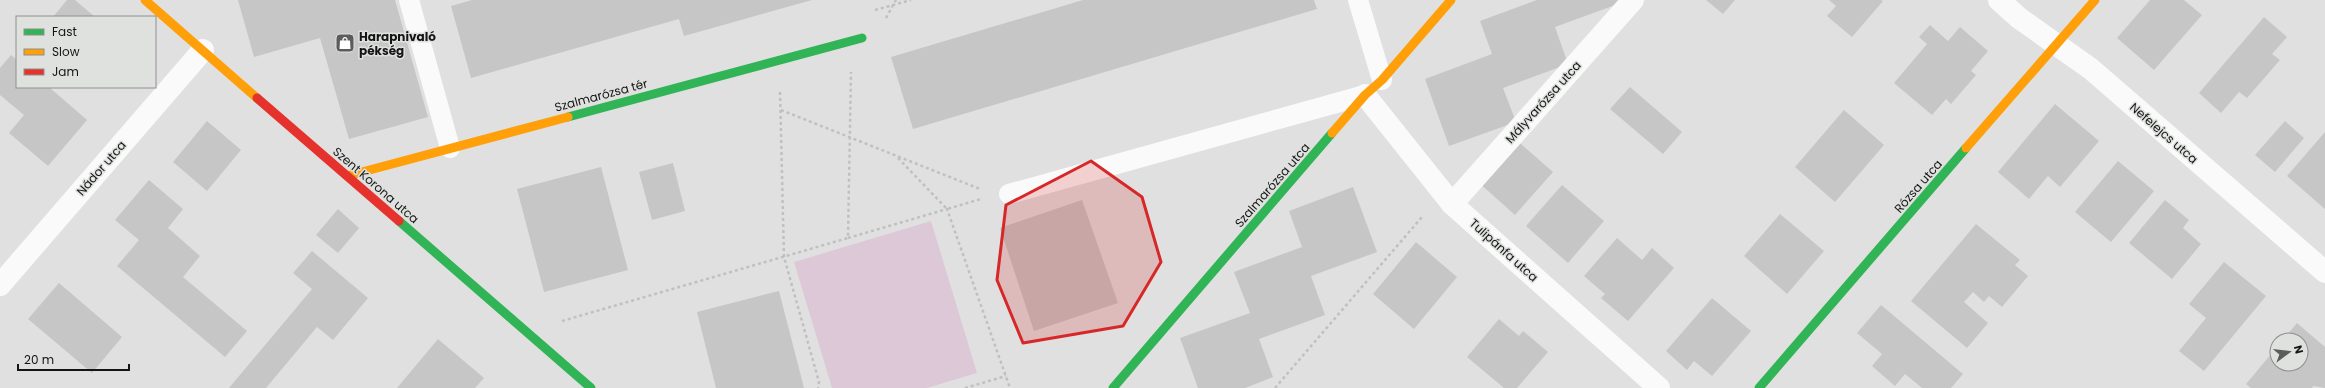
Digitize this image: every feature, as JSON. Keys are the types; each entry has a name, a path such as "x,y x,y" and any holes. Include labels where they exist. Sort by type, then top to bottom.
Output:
{"street":[{"name":"Szent Korona utca","path":"145,0 591,388"},
{"name":"Szalmarózsa utca","path":"1113,388 1365,95 1382,80 1451,0"},
{"name":"Mályvarózsa utca","path":"1448,198 1633,0"},
{"name":"Nefelejcs utca","path":"1999,0 2019,18 2091,69 2325,272"},
{"name":"Rózsa utca","path":"1759,388 2095,0"},
{"name":"Szalmarózsa tér","path":"347,176 862,38"},
{"name":"Nádor utca","path":"0,285 203,50"},
{"name":"Tulipánfa utca","path":"1365,95 1448,198 1659,388"}],"lane":[{"path":"409,0 450,148"},
{"path":"1358,0 1382,80"},
{"path":"1008,193 1365,95"}],"path":[{"path":"868,12 911,0"},
{"path":"847,42 851,69 848,238"},
{"path":"780,60 784,257 819,382 818,388"},
{"path":"781,110 896,156 1008,193"},
{"path":"896,156 947,210 1010,388"},
{"path":"526,332 1008,193"},
{"path":"1275,388 1448,198"},
{"path":"965,388 1006,376"}],"highlighted area":[{"path":"1091,161 1142,197 1161,262 1123,326 1023,343 997,280 1006,205"}],"shaded area":[{"path":"931,221 977,373 927,388 832,388 794,262"}],"building":[{"path":"67,0 75,0 94,16 54,16"},
{"path":"238,0 395,0 428,117 349,139 320,38 254,57"},
{"path":"472,0 812,0 684,36 679,19 471,78 451,6"},
{"path":"1083,0 1314,0 1317,9 913,129 891,57"},
{"path":"1537,0 1629,0 1555,27 1568,64 1503,88 1516,122 1449,146 1425,79 1492,54 1480,21"},
{"path":"1706,0 1735,0 1723,14"},
{"path":"1829,0 1883,1 1852,37 1827,16 1836,6"},
{"path":"2150,0 2184,0 2202,15 2154,70 2117,38"},
{"path":"2264,17 2287,37 2272,54 2280,60 2247,98 2239,92 2221,113 2199,93"},
{"path":"1930,25 1948,41 1960,27 1988,51 1971,71 1976,75 1951,104 1946,99 1932,115 1894,83 1927,44 1919,37"},
{"path":"11,55 16,59 16,88 50,88 87,120 48,166 9,133 24,115 0,95 0,68"},
{"path":"1630,87 1682,132 1663,154 1610,109"},
{"path":"2055,104 2099,141 2060,187 2048,176 2029,199 1998,172"},
{"path":"1844,110 1884,145 1835,202 1795,167"},
{"path":"207,121 241,150 207,191 173,162"},
{"path":"2285,121 2304,138 2275,172 2255,155"},
{"path":"2325,132 2325,209 2287,176"},
{"path":"1515,139 1553,172 1515,215 1478,182"},
{"path":"2118,161 2154,191 2111,242 2075,212"},
{"path":"673,163 685,211 652,220 639,172"},
{"path":"601,167 628,270 544,292 517,189"},
{"path":"149,180 183,209 168,228 200,256 183,277 247,331 225,357 117,266 139,240 115,220"},
{"path":"1562,185 1604,221 1568,263 1526,226"},
{"path":"1353,187 1377,252 1311,276 1325,315 1259,339 1273,377 1245,388 1198,388 1180,338 1250,313 1234,272 1302,247 1289,211"},
{"path":"1082,200 1118,303 1034,331 1000,228"},
{"path":"2165,200 2189,220 2183,228 2201,244 2172,279 2129,243"},
{"path":"338,209 359,228 338,253 316,235"},
{"path":"1780,214 1824,251 1787,294 1744,256"},
{"path":"1976,224 2020,260 2015,265 2028,276 2002,307 1989,296 1984,302 1973,292 1964,302 1988,323 1967,348 1911,301"},
{"path":"1617,238 1642,260 1652,248 1674,268 1628,321 1601,298 1605,294 1584,276"},
{"path":"1416,242 1457,277 1414,329 1373,294"},
{"path":"312,251 368,298 333,340 317,327 266,388 229,388 312,289 293,273"},
{"path":"2224,262 2266,296 2204,371 2179,351 2206,318 2189,304"},
{"path":"59,283 122,337 92,373 28,319"},
{"path":"779,291 804,388 716,388 697,312"},
{"path":"1712,298 1751,331 1712,376 1694,361 1687,370 1666,351"},
{"path":"1881,305 1963,374 1951,388 1922,388 1905,374 1895,386 1872,366 1882,354 1857,333"},
{"path":"1499,319 1519,336 1523,331 1548,352 1517,388 1504,388 1467,357"},
{"path":"2297,323 2308,332 2290,332"},
{"path":"2309,333 2325,347 2325,388 2313,386 2312,388 2251,388 2246,384 2269,357 2269,372 2309,372"},
{"path":"438,339 484,378 475,388 397,388"}],"traffic: fast":[{"path":"568,117 862,38"},
{"path":"1113,388 1332,133"},
{"path":"1759,388 1966,148"},
{"path":"399,221 591,388"}],"traffic: slow":[{"path":"145,0 257,98"},
{"path":"1332,133 1365,95 1382,80 1451,0"},
{"path":"1966,148 2095,0"},
{"path":"347,176 568,117"}],"traffic: jam":[{"path":"257,98 399,221"}],"place":[{"name":"Harapnivaló pékség","path":"345,43"}]}
